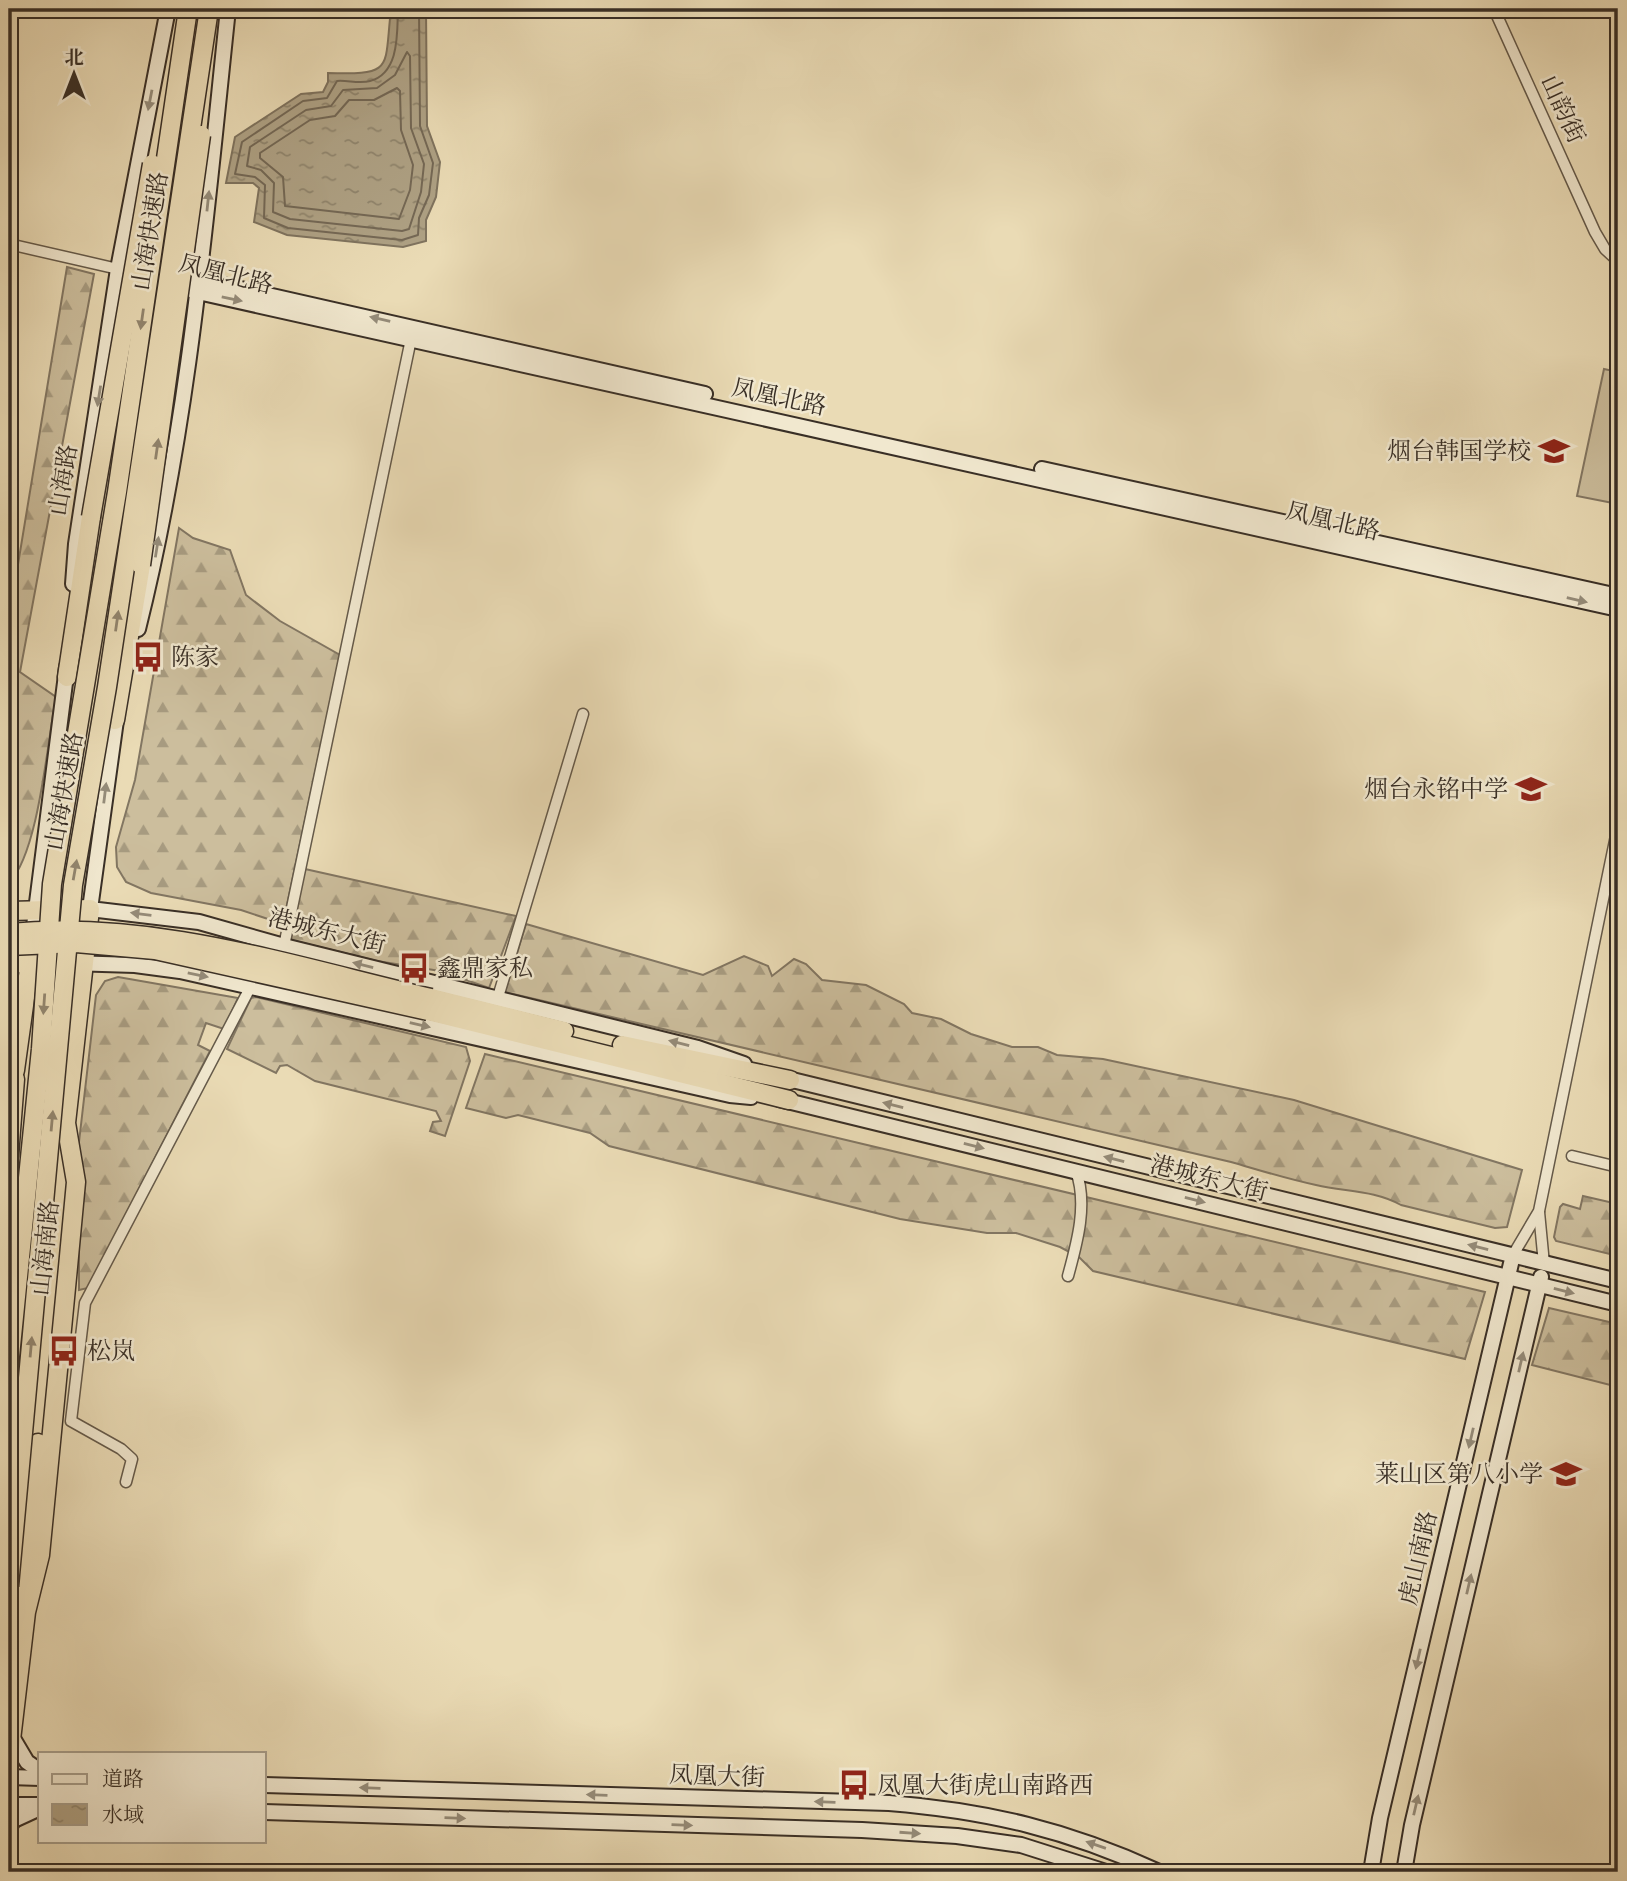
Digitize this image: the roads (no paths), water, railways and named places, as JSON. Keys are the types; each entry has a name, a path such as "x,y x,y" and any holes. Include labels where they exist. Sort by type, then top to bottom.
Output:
{"highway":[{"path":"67,677 180,9"},
{"name":"山海快速路","path":"9,1366 41,1049 52,884 117,492 188,9"},
{"path":"115,720 141,565 200,145 208,14"},
{"name":"山海快速路","path":"9,1586 72,885 107,687 208,14"},
{"name":"港城东大街","path":"9,911 90,909"},
{"name":"山海南路","path":"9,1757 26,1612 40,1555 75,1194 76,1182 66,1123 90,909"},
{"name":"港城东大街","path":"9,933 79,930 156,936 429,1004 789,1100"},
{"name":"港城东大街","path":"9,946 76,943 155,950 790,1080"},
{"path":"10,1148 15,1070 30,962"},
{"name":"港城东大街","path":"9,964 30,962"},
{"path":"9,1090 15,1070"},
{"path":"9,1644 27,1550 54,1286 66,1123"}],"main road":[{"name":"山海路","path":"30,962 67,677 76,544 118,269 168,9"},
{"path":"90,909 115,720 155,560 199,285 228,9"},
{"name":"凤凰北路","path":"118,269 1618,596"},
{"name":"凤凰北路","path":"199,285 411,339 1618,609"},
{"name":"港城东大街","path":"90,909 199,922 284,946 698,1048 790,1080 1618,1282"},
{"name":"港城东大街","path":"30,962 82,962 180,971 730,1095 789,1100 1618,1304"},
{"name":"虎山南路","path":"1371,1872 1380,1818 1513,1255"},
{"path":"1404,1872 1412,1825 1544,1264"},
{"path":"11,1735 27,1762 38,1770"},
{"path":"9,1777 38,1778"},
{"name":"凤凰大街","path":"266,1785 889,1803 951,1808 1038,1825 1113,1851 1159,1872"},
{"path":"9,1805 38,1807"},
{"path":"9,1826 38,1808"},
{"name":"凤凰大街","path":"266,1812 862,1830 957,1836 1021,1845 1105,1872"}],"street":[{"name":"山韵街","path":"1494,9 1595,232 1605,249 1618,261"},
{"path":"9,244 118,269"},
{"path":"284,946 411,339"},
{"path":"498,997 583,714"},
{"path":"1544,1264 1539,1212 1618,826"},
{"path":"126,1482 132,1459 121,1449 71,1421 82,1315 251,986"},
{"path":"1572,1156 1618,1167"},
{"path":"1068,1276 1076,1247 1083,1189 1076,1171"},
{"path":"1513,1255 1539,1212"}],"water":[{"path":"391,9 426,9 427,126 440,162 436,197 426,220 426,241 403,247 287,235 254,222 259,188 253,183 226,183 235,137 301,94 323,92 328,82 328,73 376,69 386,56"}],"place":[{"name":"烟台韩国学校","path":"1554,451"},
{"name":"陈家","path":"148,657"},
{"name":"烟台永铭中学","path":"1531,789"},
{"name":"鑫鼎家私","path":"414,968"},
{"name":"松岚","path":"64,1351"},
{"name":"莱山区第八小学","path":"1566,1474"},
{"name":"凤凰大街虎山南路西","path":"854,1785"}]}
